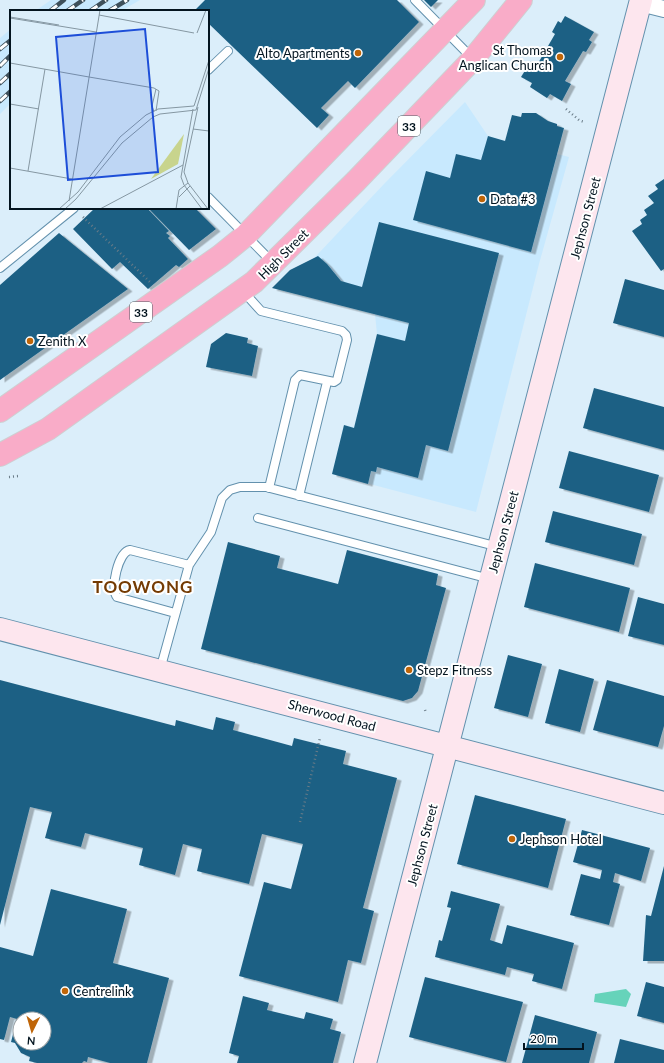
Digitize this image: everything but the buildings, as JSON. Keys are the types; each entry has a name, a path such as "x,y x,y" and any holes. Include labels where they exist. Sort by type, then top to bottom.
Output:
{"highway":[{"name":"33","path":"0,411 220,256 246,235 474,0"},
{"name":"High Street","path":"0,455 48,429 243,291 274,264 473,59 521,0"}],"main road":[{"name":"Jephson Street","path":"366,1063 641,2"},
{"name":"Sherwood Road","path":"0,629 664,803"}],"street":[{"path":"641,2 664,9"}],"lane":[{"path":"415,0 473,59"},
{"path":"209,69 228,51"},
{"path":"209,198 274,264"},
{"path":"0,268 73,209"},
{"path":"243,291 261,311 342,331 346,335 347,340 337,380 334,382 327,382 300,375 295,380 269,488"},
{"path":"299,496 327,382"},
{"path":"159,670 189,565 211,532 222,498 230,490 246,486 269,488 500,547"},
{"path":"258,518 491,579"},
{"path":"175,613 117,597 114,593 114,587 120,557 124,552 130,550 189,565"}],"path":[{"path":"566,109 579,120 584,122"},
{"path":"81,216 151,283"},
{"path":"8,477 19,476"},
{"path":"300,822 320,738"}],"shaded area":[{"path":"51,0 140,0 123,10 36,10"},
{"path":"10,30 10,104 0,114 0,38"},
{"path":"465,102 488,136 569,157 539,264 476,512 332,474 344,425 354,427 377,334 375,314 301,272 384,184"},
{"path":"626,989 631,994 626,1007 594,1002 595,994"}],"railway":[{"path":"51,10 64,0"},
{"path":"68,10 83,0"},
{"path":"91,10 106,0"},
{"path":"111,10 127,0"},
{"path":"0,49 10,41"},
{"path":"0,66 10,56"},
{"path":"0,83 10,74"},
{"path":"0,101 10,92"}],"place":[{"name":"Alto Apartments","path":"358,53"},
{"name":"St Thomas Anglican Church","path":"560,57"},
{"name":"Data #3","path":"482,199"},
{"name":"Zenith X","path":"30,341"},
{"name":"Stepz Fitness","path":"409,670"},
{"name":"Jephson Hotel","path":"512,839"},
{"name":"Centrelink","path":"65,991"}],"district":[{"name":"TOOWONG","path":"143,586"}]}
